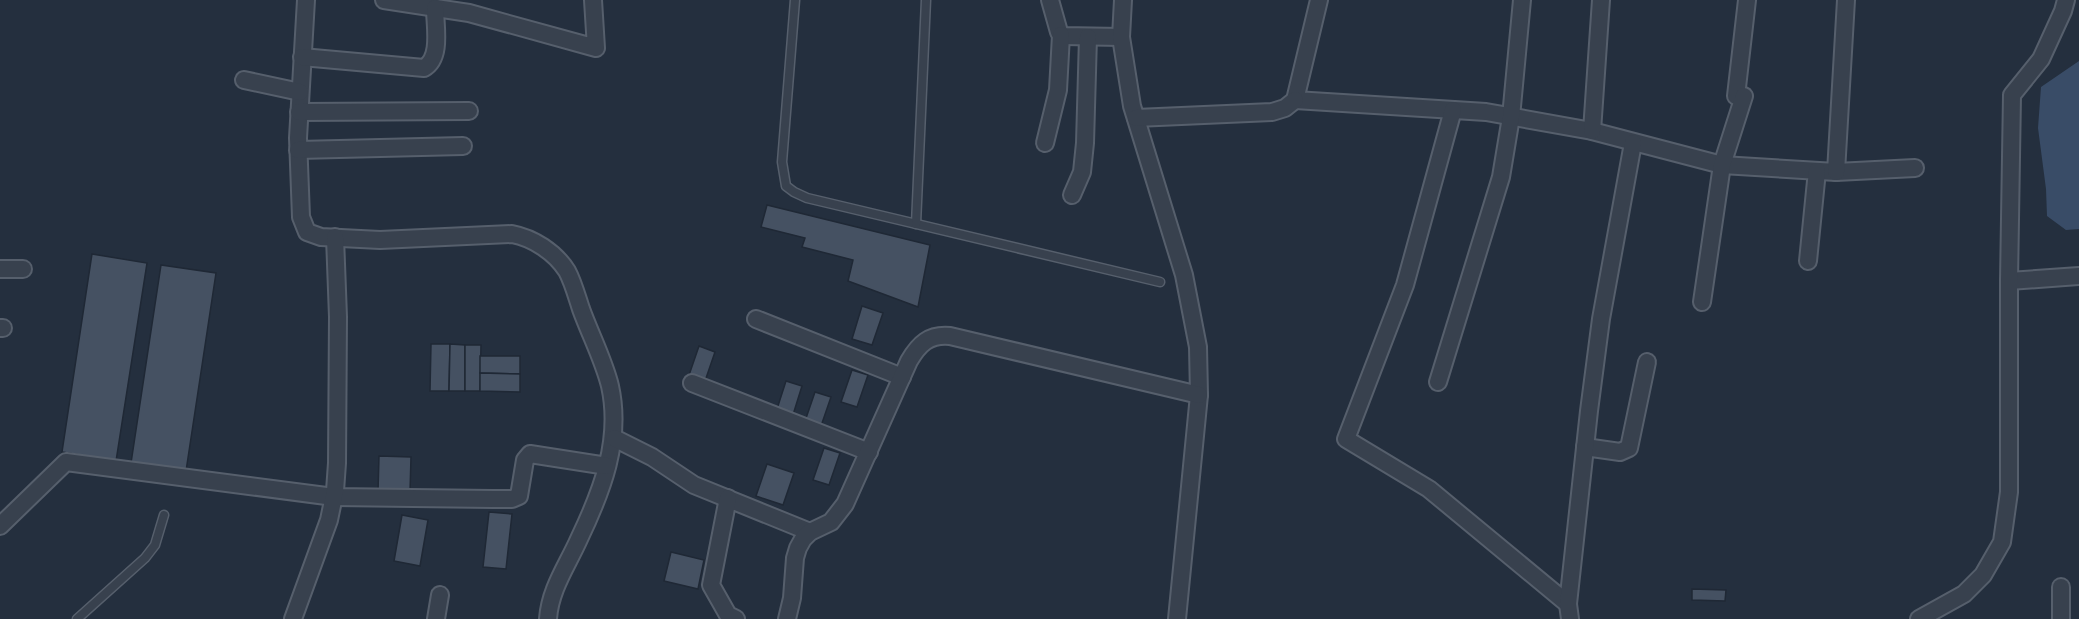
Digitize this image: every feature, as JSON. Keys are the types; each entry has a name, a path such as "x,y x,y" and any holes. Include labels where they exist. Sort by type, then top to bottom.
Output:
{"street":[{"path":"306,0 298,150 303,225 307,232 313,236 380,240 512,234 526,236 552,254 567,271 610,384 615,425 601,491 552,593 548,619"},
{"path":"384,0 430,5 469,13 596,48 592,0"},
{"path":"1045,143 1058,90 1061,35 1050,0"},
{"path":"1122,0 1121,37 1127,81 1184,275 1198,346 1199,395 1177,619"},
{"path":"1136,118 1272,112 1285,108 1295,100 1319,0"},
{"path":"1438,382 1501,177 1511,117 1522,0"},
{"path":"1592,131 1601,0"},
{"path":"1702,302 1722,165 1740,96 1747,0"},
{"path":"1836,172 1846,0"},
{"path":"1919,619 1964,594 1983,576 2002,542 2009,492 2012,95 2041,59 2066,0"},
{"path":"302,57 424,68 435,56 430,5"},
{"path":"1061,35 1121,37"},
{"path":"1072,195 1082,172 1085,143 1088,37"},
{"path":"244,80 300,92"},
{"path":"1295,100 1486,112 1592,131 1722,165 1836,172 1915,168"},
{"path":"1453,110 1405,285 1346,439 1430,489 1569,612"},
{"path":"299,112 470,111"},
{"path":"1569,612 1585,447 1601,319 1633,142"},
{"path":"298,150 463,146"},
{"path":"1808,261 1817,171"},
{"path":"293,619 329,520 334,497 337,463 338,317 335,237"},
{"path":"0,269 23,269"},
{"path":"2009,281 2079,276"},
{"path":"756,319 902,376"},
{"path":"787,619 798,548 803,538 831,522 845,504 902,376 918,347 924,341 941,335 1199,395"},
{"path":"1585,447 1620,452 1629,448 1647,362"},
{"path":"692,383 869,452"},
{"path":"614,438 652,457 694,485 810,532"},
{"path":"0,526 66,462 334,497 512,499 519,496 525,460 530,454 607,466"},
{"path":"728,498 711,585 728,615 736,619"},
{"path":"2061,587 2061,619"},
{"path":"436,619 440,595"}],"lane":[{"path":"795,0 782,162 786,186 807,198 1160,282"},
{"path":"916,224 926,0"},
{"path":"77,619 146,558 155,545 164,514"}],"water":[{"path":"2079,61 2079,229 2066,230 2047,216 2038,128 2041,87"}],"building":[{"path":"767,205 930,245 918,307 848,281 853,260 802,247 805,238 761,227"},
{"path":"92,254 147,263 116,461 62,452"},
{"path":"161,265 216,273 186,471 131,463"},
{"path":"862,306 883,313 872,345 852,339"},
{"path":"431,344 450,344 449,391 430,391"},
{"path":"450,344 465,345 465,391 449,391"},
{"path":"465,345 481,345 480,391 465,391"},
{"path":"699,346 715,352 704,384 688,378"},
{"path":"480,356 520,356 520,374 480,373"},
{"path":"852,370 868,375 857,407 841,402"},
{"path":"480,373 520,374 520,392 480,391"},
{"path":"786,381 802,386 792,418 776,412"},
{"path":"815,392 831,397 820,429 804,424"},
{"path":"824,448 840,453 829,485 813,480"},
{"path":"379,456 411,457 410,492 378,492"},
{"path":"767,464 794,473 783,505 756,496"},
{"path":"489,512 512,514 506,569 483,567"},
{"path":"402,515 428,520 420,566 394,561"},
{"path":"671,552 704,560 698,589 664,581"},
{"path":"1692,589 1726,590 1725,601 1692,600"}]}
